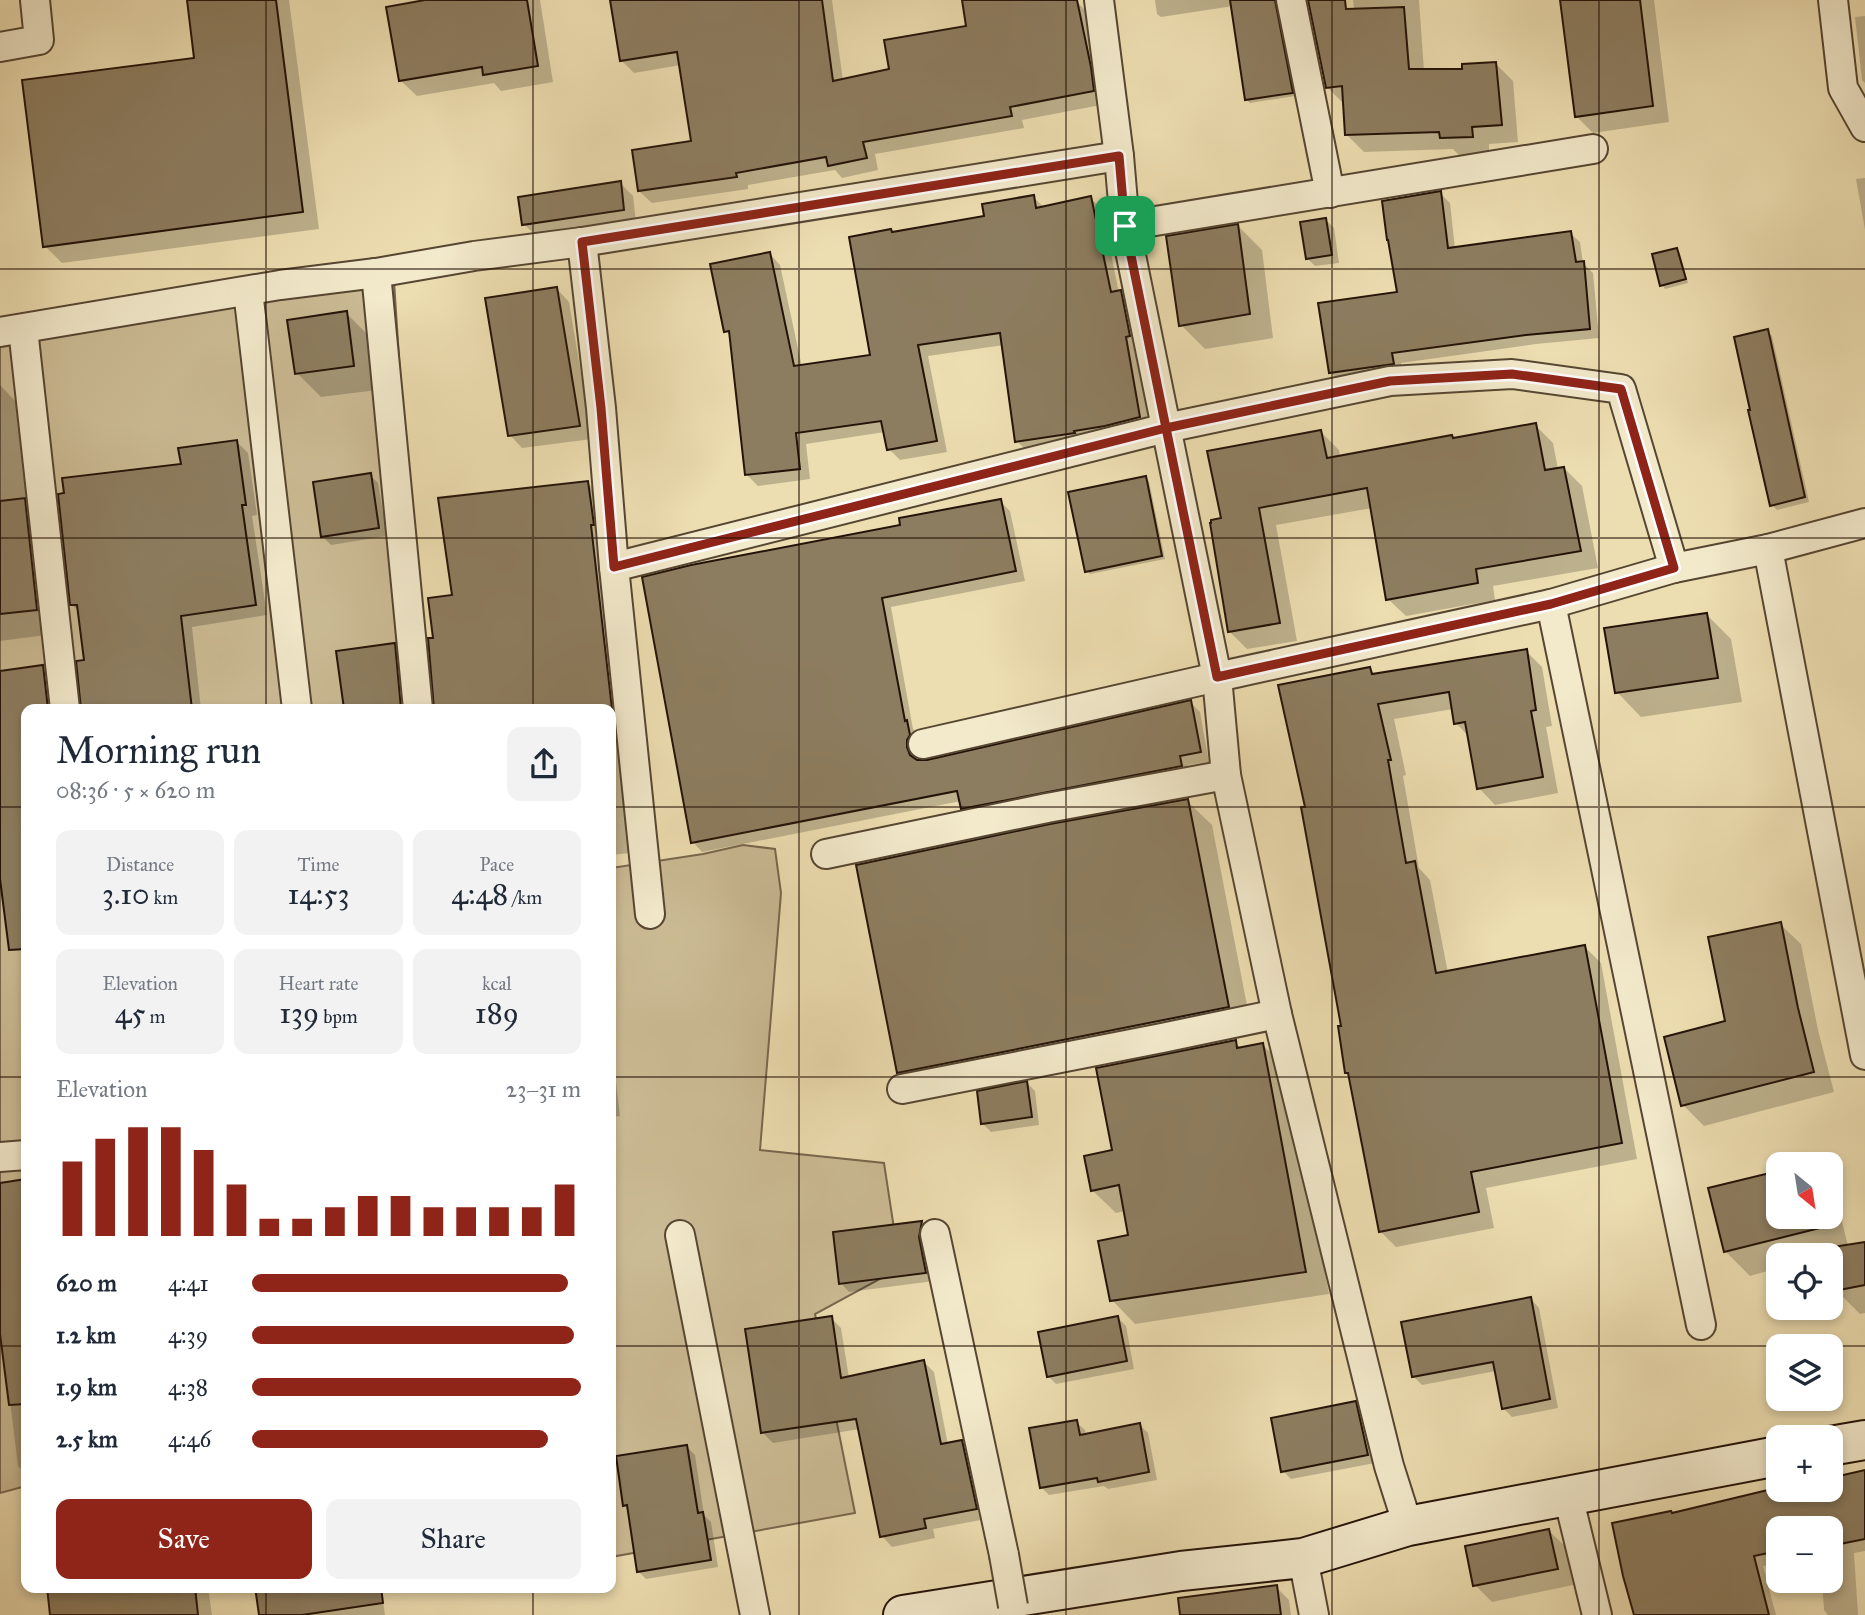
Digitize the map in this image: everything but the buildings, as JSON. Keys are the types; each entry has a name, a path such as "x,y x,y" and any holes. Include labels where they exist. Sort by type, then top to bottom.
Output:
{"street":[{"path":"0,47 39,40 35,0"},
{"path":"1099,0 1125,226 1217,677 1226,775 1277,1014 1389,1466 1405,1515"},
{"path":"1291,0 1330,192"},
{"path":"1833,0 1843,88 1865,127"},
{"path":"1125,226 1593,149"},
{"path":"64,704 11,330 248,290 582,242 1119,156"},
{"path":"582,242 601,408 614,567 650,914"},
{"path":"376,273 418,704"},
{"path":"248,290 297,704"},
{"path":"614,567 1166,428 1390,381 1512,374 1621,389 1674,568"},
{"path":"923,744 1551,604 1674,568 1768,549 1865,523"},
{"path":"1768,549 1865,1055"},
{"path":"1551,604 1701,1325"},
{"path":"826,854 1047,808 1226,775"},
{"path":"902,1089 1277,1014"},
{"path":"0,1157 21,1155"},
{"path":"935,1234 1004,1555 1012,1606"},
{"path":"680,1235 755,1615"},
{"path":"1843,1444 1865,1440"},
{"path":"903,1615 1012,1606 1181,1571 1303,1558 1405,1515 1568,1496 1766,1458"},
{"path":"1568,1496 1597,1615"},
{"path":"1303,1558 1314,1615"}],"shaded area":[{"path":"394,281 422,704 21,704 21,1487 0,1493 0,340"},
{"path":"743,845 775,849 781,893 760,1150 884,1163 900,1268 815,1314 855,1513 616,1556 616,867"}],"route":[{"path":"1125,226 1119,156 582,242 601,408 614,567 1166,428 1217,677 1551,604 1674,568 1621,389 1512,374 1390,381 1166,428 1125,226"}]}
